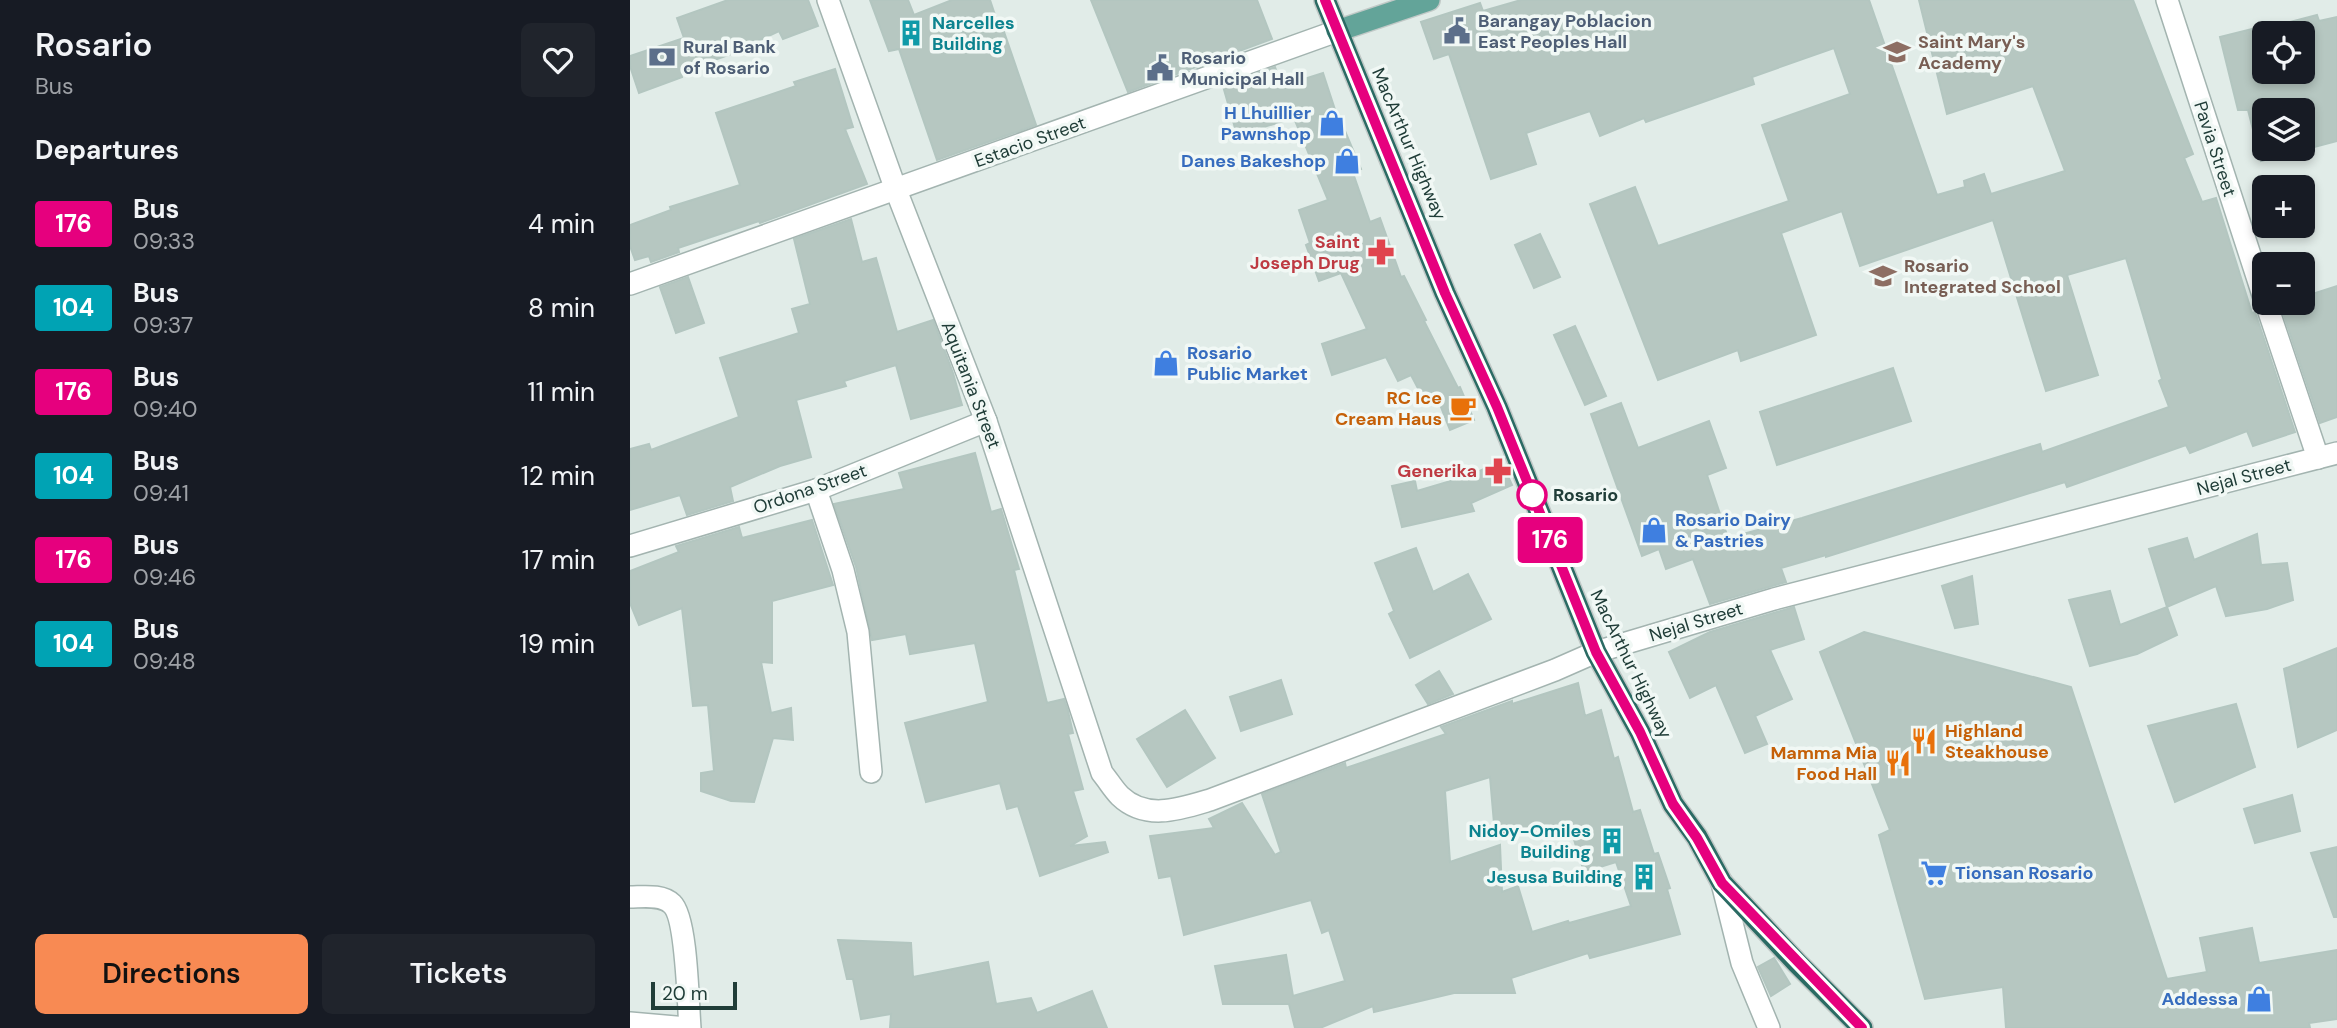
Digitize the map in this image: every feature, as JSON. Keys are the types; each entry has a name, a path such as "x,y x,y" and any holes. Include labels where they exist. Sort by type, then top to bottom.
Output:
{"highway":[{"name":"MacArthur Highway","path":"1325,0 1445,293 1497,407 1596,652 1640,732 1673,804 1697,838 1722,883 1862,1028"}],"main road":[{"name":"Estacio Street","path":"1337,31 1429,0"}],"street":[{"name":"Aquitania Street","path":"828,0 896,190 986,421 1102,773"},
{"name":"Pavia Street","path":"2167,0 2252,260"},
{"name":"Estacio Street","path":"630,284 1337,31"},
{"name":"Pavia Street","path":"2271,315 2327,455"},
{"name":"Ordona Street","path":"630,546 816,490 986,421"},
{"name":"Nejal Street","path":"1102,773 1121,797 1139,807 1161,813 1182,808 1210,800 1555,670 1596,652 1787,595 2327,455"},
{"path":"816,490 843,570 858,632 871,772"},
{"path":"1722,883 1742,962 1769,1028"},
{"path":"630,897 660,897 672,903 682,920 689,1028 630,1023"}],"building":[{"path":"728,0 808,0 818,26 783,39 779,31 731,54 681,72 682,77 639,93 630,66 630,56 684,38 677,18"},
{"path":"870,0 908,0 914,15 952,0 990,0 999,27 1002,26 1036,125 937,160 899,49 889,51"},
{"name":"Rosario Municipal Hall","path":"1091,0 1257,0 1272,39 1128,92"},
{"path":"1521,0 1869,0 1937,195 1965,187 1964,181 1984,174 1991,194 2065,171 2033,86 1947,114 1919,0 2133,0 2193,154 2184,158 2202,202 2216,198 2252,315 2256,315 2295,432 2253,446 2247,431 2190,453 2186,445 2067,487 2065,482 1826,557 1781,568 1786,582 1710,604 1693,559 1666,569 1659,549 1642,556 1591,414 1621,403 1638,448 1709,421 1726,468 1707,475 1728,538 1802,518 2040,444 2042,452 2169,407 2159,381 2162,379 2126,258 2067,275 2098,375 2046,391 1993,220 1860,266 1842,211 1781,233 1816,335 1741,361 1738,350 1658,380 1590,204 1635,187 1658,246 1789,201 1762,125 1850,94 1834,48 1752,77 1754,84 1646,122 1644,118 1600,136 1590,111 1526,133 1536,164 1491,179 1449,54 1434,59 1421,22 1480,3 1483,11"},
{"path":"2317,15 2319,21 2337,17 2337,141 2315,147 2315,98 2252,98 2252,126 2248,110 2238,110 2220,37 2252,29 2252,84 2315,84 2315,21 2294,21"},
{"path":"1275,67 1282,86 1323,73 1342,131 1345,131 1361,169 1353,173 1370,222 1380,218 1401,277 1404,276 1474,420 1450,430 1435,392 1423,398 1411,375 1398,381 1386,357 1332,375 1322,344 1367,329 1341,273 1319,281 1306,245 1310,243 1299,210 1328,200 1294,118 1237,135 1223,86"},
{"path":"835,69 853,127 845,129 867,184 760,223 759,221 678,248 679,252 651,262 649,256 635,260 630,246 630,225 671,210 670,207 740,185 716,113 796,86 794,82"},
{"path":"851,219 862,262 876,258 897,332 933,320 962,405 911,419 896,365 844,381 846,386 796,400 811,457 780,466 730,487 733,501 687,515 680,495 630,510 630,449 649,444 651,450 739,417 720,358 799,333 792,309 810,304 794,239"},
{"path":"1540,234 1560,277 1534,288 1515,245"},
{"path":"688,277 704,323 676,333 660,287"},
{"path":"2337,286 2337,417 2320,423 2284,315 2315,315 2315,293"},
{"path":"1575,326 1606,396 1585,405 1554,335"},
{"path":"1893,368 1911,421 1777,465 1760,412"},
{"path":"975,453 991,512 1001,509 1019,569 1014,570 1047,703 1064,699 1068,711 1073,733 1068,734 1083,789 1073,791 1087,836 1070,846 1105,842 1108,852 1040,876 1018,806 1007,809 1000,783 926,802 905,723 988,702 975,643 910,654 906,634 872,640 856,567 834,504 904,489 899,473"},
{"path":"1501,461 1512,485 1471,503 1474,511 1402,527 1392,486 1415,481 1417,491 1471,475"},
{"path":"812,520 833,585 772,601 772,663 761,662 771,713 791,708 793,740 773,738 754,802 731,801 701,791 701,773 714,771 708,705 693,706 682,608 639,625 630,603 630,571 679,552 676,546 739,527 742,538"},
{"path":"2257,534 2261,565 2287,563 2293,600 2267,609 2226,616 2216,586 2167,607 2149,549 2187,538 2194,560"},
{"path":"1416,548 1433,592 1468,574 1491,619 1410,658 1389,614 1394,611 1375,563"},
{"path":"1972,576 1978,624 1955,628 1942,586"},
{"path":"2110,591 2120,625 2167,607 2177,635 2137,654 2090,666 2069,600"},
{"path":"1794,607 1804,639 1770,650 1792,699 1755,716 1767,744 1745,753 1716,685 1690,698 1669,652 1710,632"},
{"path":"1864,632 2071,687 2167,979 2207,972 2200,938 2252,928 2259,963 2337,950 2337,1019 2309,1023 2310,1028 2006,1028 2003,987 1925,999 1879,835 1890,830 1820,652"},
{"path":"2337,648 2337,730 2298,747 2284,669"},
{"path":"1439,671 1453,694 1428,704 1416,685"},
{"path":"1281,680 1292,714 1241,731 1230,697"},
{"path":"1578,683 1585,716 1601,710 1614,759 1618,757 1633,812 1640,810 1654,854 1658,853 1670,888 1667,889 1680,934 1590,958 1588,953 1511,978 1515,993 1454,993 1374,1012 1373,1006 1320,1028 1295,1028 1289,1004 1223,1004 1215,966 1286,955 1293,996 1345,981 1329,930 1322,933 1311,900 1184,935 1171,876 1159,878 1150,836 1214,828 1209,819 1242,803 1275,855 1281,852 1262,794 1345,763 1346,768 1446,734 1441,727 1512,701 1512,704","holes":["1490,777 1495,835 1571,830 1584,872 1616,862 1631,906 1532,932 1518,886 1502,892 1500,845 1450,862 1445,791"]},
{"path":"2236,704 2255,767 2175,802 2148,726"},
{"path":"1185,710 1215,758 1167,787 1137,739"},
{"path":"2292,795 2300,831 2255,843 2244,809"},
{"path":"2337,847 2337,917 2334,917 2311,853"},
{"path":"838,940 911,943 913,977 988,962 996,1004 1031,998 1037,1013 1092,991 1107,1028 890,1028 891,1014 861,1019 853,979 847,979"},
{"path":"1774,958 1790,984 1771,996 1758,967"}],"bus line":[{"name":"176","path":"1325,0 1445,293 1497,407 1596,652 1640,732 1673,804 1697,838 1722,883 1862,1028"}],"place":[{"name":"Barangay Poblacion East Peoples Hall","path":"1457,31"},
{"name":"Narcelles Building","path":"911,33"},
{"name":"Saint Mary's Academy","path":"1897,52"},
{"name":"Rural Bank of Rosario","path":"662,57"},
{"name":"Rosario Municipal Hall","path":"1160,68"},
{"name":"H Lhuillier Pawnshop","path":"1332,123"},
{"name":"Danes Bakeshop","path":"1347,161"},
{"name":"Saint Joseph Drug","path":"1381,252"},
{"name":"Rosario Integrated School","path":"1883,276"},
{"name":"Rosario Public Market","path":"1166,363"},
{"name":"RC Ice Cream Haus","path":"1463,408"},
{"name":"Generika","path":"1498,471"},
{"name":"Rosario","path":"1532,495"},
{"name":"Rosario Dairy & Pastries","path":"1654,530"},
{"name":"Highland Steakhouse","path":"1924,741"},
{"name":"Mamma Mia Food Hall","path":"1898,763"},
{"name":"Nidoy-Omiles Building","path":"1612,841"},
{"name":"Tionsan Rosario","path":"1934,873"},
{"name":"Jesusa Building","path":"1644,877"},
{"name":"Addessa","path":"2259,999"}]}
